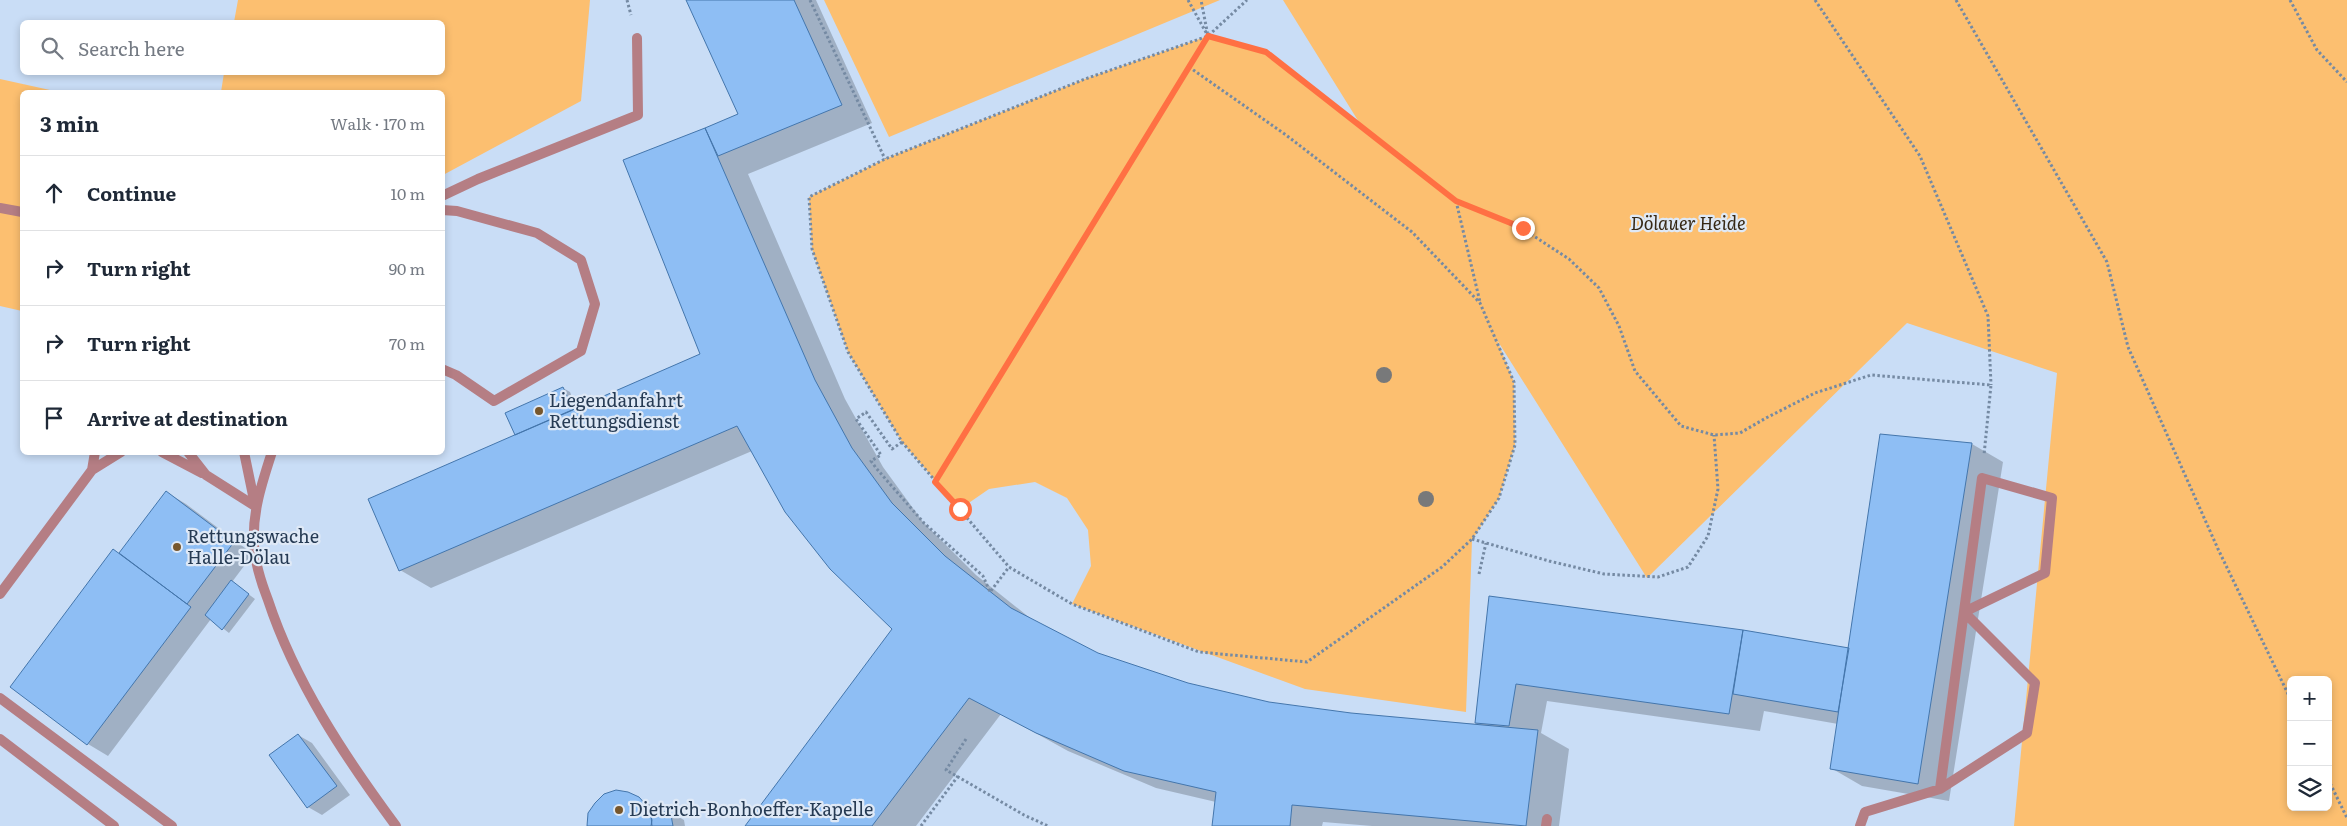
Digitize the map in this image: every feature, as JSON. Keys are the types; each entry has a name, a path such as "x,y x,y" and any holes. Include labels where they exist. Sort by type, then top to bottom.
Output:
{"lane":[{"path":"445,195 478,179 638,115 637,38"},
{"path":"0,208 20,212"},
{"path":"445,210 457,211 537,233 581,260 595,304 581,351 494,402 456,375 445,370"},
{"path":"92,470 94,455"},
{"path":"0,594 92,470 116,455"},
{"path":"168,455 206,475 255,506"},
{"path":"190,455 206,475"},
{"path":"245,455 255,506 254,544 258,572 277,629 302,682 396,826"},
{"path":"255,506 271,455"},
{"path":"1940,790 1982,478 2052,498 2045,573 1964,612"},
{"path":"1860,826 1864,812 1940,790 2027,733 2035,683 1964,612"},
{"path":"0,698 172,826"},
{"path":"0,739 114,826"}],"path":[{"path":"810,0 885,159"},
{"path":"1188,0 1208,36"},
{"path":"1201,0 1208,36"},
{"path":"935,482 1208,36 1247,0"},
{"path":"1814,0 1920,156 1988,316 1991,385 1982,478"},
{"path":"1956,0 2107,262 2128,346 2218,549 2287,692"},
{"path":"2290,0 2317,50 2347,82"},
{"path":"1456,201 1480,303 1514,382 1515,445 1499,498 1472,540 1442,567 1307,662 1199,652 1072,604 1009,567 902,442 848,352 812,249 809,197 885,159 1085,78 1208,36 1266,52 1456,201 1523,228 1569,259 1599,288 1619,326 1635,371 1681,426 1714,436 1740,434 1766,418 1815,393 1871,375 1991,385"},
{"path":"1189,67 1286,135 1412,232 1480,303"},
{"path":"902,442 892,449 866,412 856,419 881,455 872,461 876,468 924,523 983,576 990,592 1009,567"},
{"path":"1472,540 1604,574 1658,577 1688,567 1708,536 1718,489 1714,436"},
{"path":"1479,574 1486,543"},
{"path":"966,739 946,770 1024,816 1048,826"},
{"path":"921,826 958,776"},
{"path":"2332,787 2347,818"}],"green space":[{"path":"238,0 590,0 581,101 445,174 445,90 221,90 224,75 445,75 445,20 234,20"},
{"path":"824,0 1220,0 889,137"},
{"name":"Dölauer Heide","path":"1283,0 2347,0 2347,826 2014,826 2057,373 1907,323 1647,578 1497,340 1514,382 1515,445 1499,498 1472,540 1466,712 1305,689 1072,604 1091,566 1088,530 1067,498 1035,482 989,489 960,509 902,442 848,352 812,249 809,197 885,159 1085,79 1208,36 1266,52 1362,127"},
{"path":"0,79 50,90 20,90 20,311 0,306"}],"building":[{"path":"686,0 794,0 842,105 718,156 705,128 738,114"},
{"path":"705,128 815,380 852,448 892,503 945,556 1011,608 1098,653 1188,683 1269,702 1351,713 1538,730 1526,826 1292,805 1290,826 1212,826 1216,792 1124,771 1036,733 969,698 872,826 745,826 892,629 830,569 785,512 737,426 399,571 368,499 700,354 623,160"},
{"name":"Liegendanfahrt Rettungsdienst","path":"563,387 573,410 515,435 505,413"},
{"path":"1880,434 1972,443 1918,784 1830,769"},
{"name":"Rettungswache Halle-Dölau","path":"166,491 234,542 187,604 119,553"},
{"path":"113,549 191,607 87,745 10,687"},
{"path":"231,580 249,594 222,630 205,615"},
{"path":"1489,596 1743,630 1729,714 1516,684 1509,726 1475,723"},
{"path":"1743,630 1849,648 1838,712 1733,694"},
{"path":"298,734 337,786 307,808 269,755"},
{"name":"Dietrich-Bonhoeffer-Kapelle","path":"616,790 628,792 639,797 647,806 652,820 651,826 587,826 588,813 595,803 604,794"},
{"path":"670,810 673,826 652,826 651,816"}],"place":[{"name":"Liegendanfahrt Rettungsdienst","path":"539,411"},
{"name":"Rettungswache Halle-Dölau","path":"177,547"},
{"name":"Dietrich-Bonhoeffer-Kapelle","path":"619,810"}],"route":[{"path":"960,509 935,482 1208,36 1266,52 1456,201 1523,228"}]}
